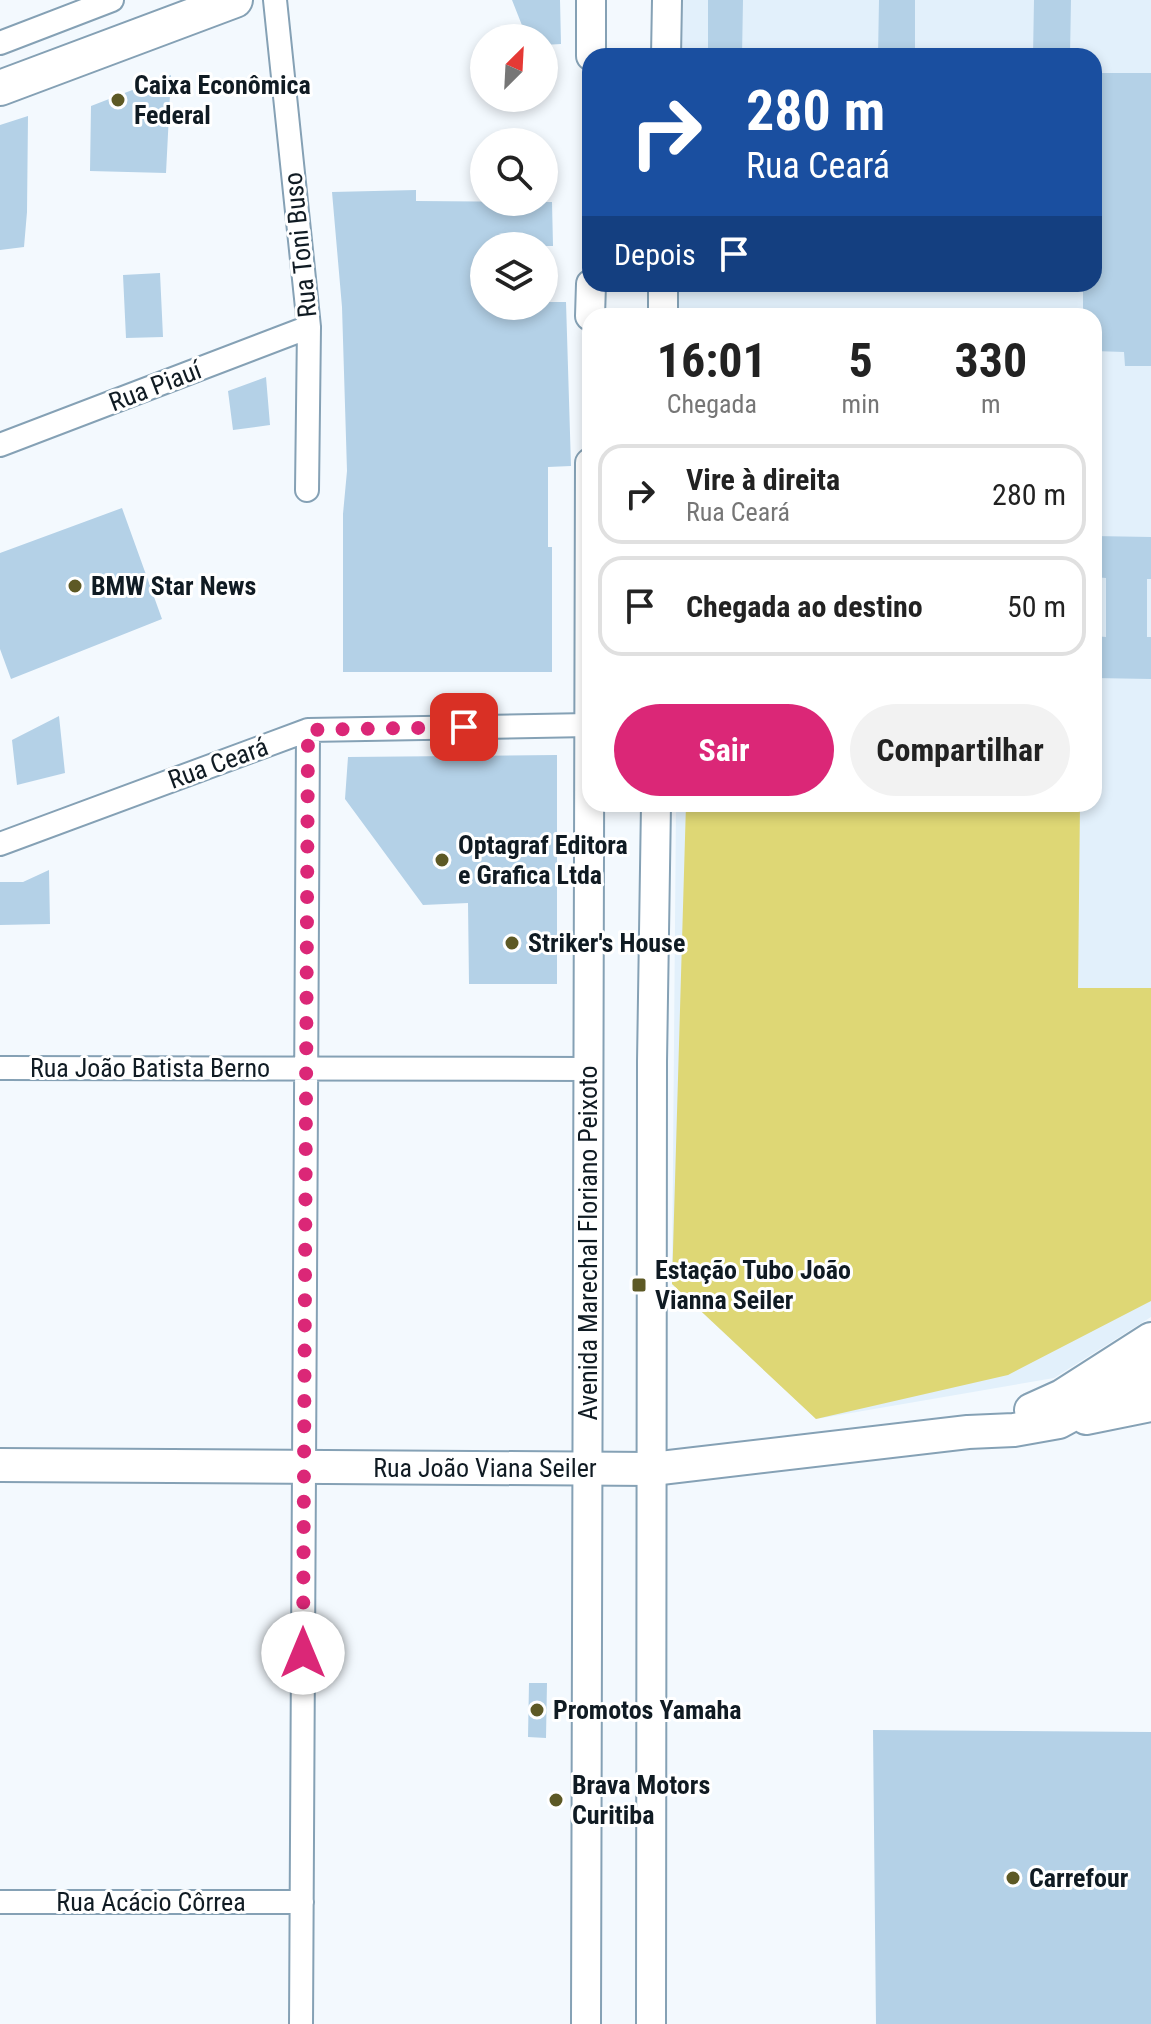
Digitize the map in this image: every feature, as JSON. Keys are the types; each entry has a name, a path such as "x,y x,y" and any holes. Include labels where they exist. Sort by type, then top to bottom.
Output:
{"main road":[{"path":"0,88 235,0"},
{"name":"Rua João Viana Seiler","path":"968,1432 1015,1417 1062,1396 1151,1339"},
{"name":"Rua João Viana Seiler","path":"0,1465 652,1469 968,1432 1014,1430 1059,1422 1151,1372"},
{"path":"1059,1422 1151,1405"}],"street":[{"path":"0,43 112,0"},
{"name":"Rua Toni Buso","path":"275,0 309,327 307,490"},
{"path":"591,0 591,48"},
{"path":"666,48 667,0"},
{"name":"Rua Piauí","path":"0,445 309,327"},
{"name":"Rua Ceará","path":"0,844 308,730 582,725"},
{"path":"301,2024 308,730"},
{"name":"Avenida Marechal Floriano Peixoto","path":"586,2024 589,812"},
{"path":"651,2024 656,812"},
{"name":"Rua João Batista Berno","path":"0,1068 588,1069"},
{"name":"Rua Acácio Côrrea","path":"0,1902 302,1902"}],"shaded area":[{"path":"680,0 1151,0 1151,1317 1054,1378 816,1419 672,1284 676,812 1102,812 1102,308 678,308 679,292 1102,292 1102,48 680,48"},
{"path":"686,812 1080,812 1078,988 1151,988 1151,1301 1008,1375 816,1419 672,1284"}],"building":[{"path":"512,0 560,0 561,44 558,44 558,24 521,24"},
{"path":"708,0 743,0 742,48 708,48"},
{"path":"879,0 915,0 915,48 878,48"},
{"path":"1034,0 1071,0 1070,48 1033,48"},
{"path":"1102,73 1151,73 1151,366 1125,366 1124,352 1102,351 1102,308 1083,308 1083,292 1102,292"},
{"path":"171,75 166,173 90,171 91,106"},
{"path":"28,116 24,247 0,250 0,125"},
{"path":"416,190 416,201 470,201 470,216 552,216 553,232 470,232 470,320 558,320 558,302 566,302 571,466 548,467 548,547 552,547 552,672 343,672 343,514 347,471 342,307 332,192"},
{"path":"160,273 163,337 126,338 123,275"},
{"path":"266,377 270,425 233,430 228,391"},
{"name":"BMW Star News","path":"122,508 162,619 11,679 0,649 0,553"},
{"path":"1102,536 1151,537 1147,637 1151,637 1151,679 1102,678 1106,578 1102,578"},
{"path":"59,716 65,773 17,785 12,740"},
{"path":"557,755 557,984 469,984 468,903 423,905 345,799 348,757"},
{"path":"49,870 50,924 0,925 0,882 23,882"},
{"name":"Promotos Yamaha","path":"529,1683 547,1683 546,1738 528,1737"},
{"name":"Carrefour","path":"873,1730 1151,1732 1151,2024 876,2024"}],"place":[{"name":"Caixa Econômica Federal","path":"118,100"},
{"name":"BMW Star News","path":"75,586"},
{"name":"Optagraf Editora e Grafica Ltda","path":"442,860"},
{"name":"Striker's House","path":"512,943"},
{"name":"Estação Tubo João Vianna Seiler","path":"639,1285"},
{"name":"Promotos Yamaha","path":"537,1710"},
{"name":"Brava Motors Curitiba","path":"556,1800"},
{"name":"Carrefour","path":"1013,1878"}],"route":[{"path":"303,1653 308,730 464,727"}]}
